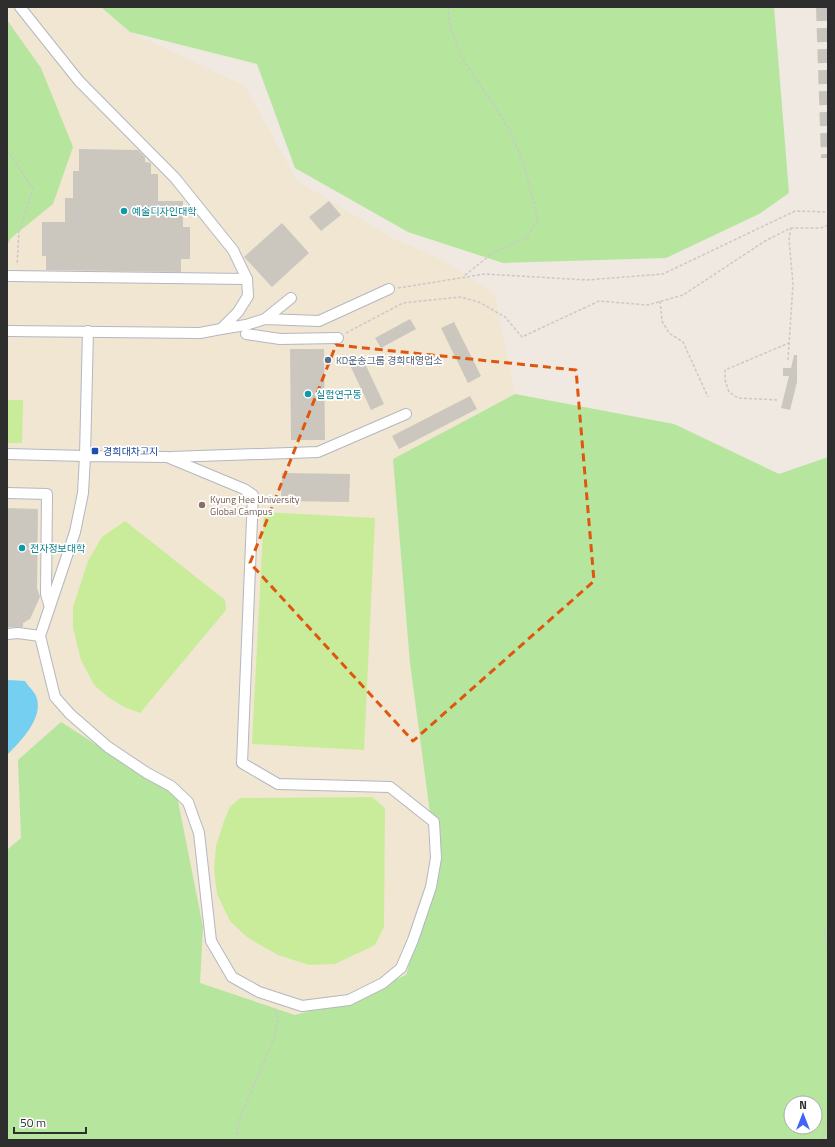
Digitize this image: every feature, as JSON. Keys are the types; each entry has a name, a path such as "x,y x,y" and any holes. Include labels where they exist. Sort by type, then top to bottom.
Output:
{"street":[{"path":"20,7 79,81 175,178 233,250 247,279 248,296 238,312 221,329"},
{"path":"7,276 247,279"},
{"path":"7,331 200,333 246,325 265,319 319,321 389,289"},
{"path":"265,319 291,298"},
{"path":"88,331 83,493 75,532 40,636 55,697 70,714 108,747 147,773 171,786 188,802 199,833 211,941 232,977 259,992 302,1006 349,1000 383,984 401,968 413,940 431,887 436,858 434,822 390,787 278,784 242,763 253,495 244,489 167,457"},
{"path":"246,334 280,339 338,338"},
{"path":"7,454 167,457 318,452 406,414"},
{"path":"7,493 47,494 46,594 49,606"},
{"path":"7,634 18,633 40,636"}],"path":[{"path":"448,7 450,26 461,56 508,127 517,148 524,165 538,220 526,238 494,252 462,277"},
{"path":"7,150 33,189 19,231 16,262 18,276"},
{"path":"389,289 484,274 587,280 663,274 795,211 828,212"},
{"path":"338,338 403,303 460,297 479,302 505,317 522,337 599,301 648,305 683,295 765,241 791,228 821,228 828,225"},
{"path":"788,360 793,284 789,239 791,228"},
{"path":"660,301 662,321 669,333 683,342 708,397"},
{"path":"777,400 738,398 729,392 725,380 725,370 789,343"},
{"path":"828,925 824,931 828,952"},
{"path":"828,973 828,1002"},
{"path":"237,1140 238,1123 275,1036 278,1021 273,996"},
{"path":"822,1140 828,1122"}],"highlighted area":[{"path":"336,345 576,370 594,581 413,741 250,563"}],"shaded area":[{"name":"Kyung Hee University Global Campus","path":"7,7 101,7 130,32 245,86 297,181 394,239 439,258 494,293 515,394 393,459 410,663 444,845 406,975 395,991 295,1015 190,980 7,858"}],"green space":[{"path":"101,7 774,7 789,193 759,214 666,258 503,263 408,232 295,168 257,64 130,32"},
{"path":"7,20 41,68 73,147 53,204 11,238 7,245"},
{"path":"515,394 674,424 779,474 828,457 828,1140 7,1140 7,850 21,838 18,760 61,722 177,796 203,927 200,983 295,1015 349,1000 406,975 431,887 436,858 410,663 393,459"},
{"path":"7,400 23,400 22,443 7,443"},
{"path":"264,512 375,518 364,750 252,744"},
{"path":"125,521 225,600 226,610 140,713 124,707 108,697 94,685 81,660 73,628 73,607 88,561 102,537"},
{"path":"372,797 385,808 384,927 375,945 335,964 309,965 278,955 248,938 230,921 217,894 214,869 216,846 224,821 230,807 240,798"}],"water":[{"path":"7,681 25,681 35,694 38,704 37,712 30,728 7,755"}],"building":[{"name":"예술디자인대학","path":"79,149 138,150 145,157 145,162 151,163 151,174 158,174 158,201 183,201 183,227 190,227 190,259 181,259 181,272 46,270 46,256 42,256 42,222 65,222 65,198 73,198 73,171 79,171"},
{"path":"329,201 341,215 321,231 309,217"},
{"path":"282,223 309,253 272,287 244,257"},
{"path":"410,319 416,329 381,348 375,338"},
{"path":"454,322 481,376 468,383 441,328"},
{"name":"실험연구동","path":"290,349 324,349 325,440 291,440"},
{"path":"794,355 797,355 797,382 790,410 781,408 789,376 783,376 783,368 791,368"},
{"path":"362,357 384,404 371,410 349,363"},
{"path":"470,396 477,409 399,449 392,436"},
{"path":"282,473 350,474 349,502 281,501"},
{"name":"전자정보대학","path":"7,508 38,509 37,588 40,597 30,619 23,623 23,627 7,627"}],"tunnel":[{"path":"823,7 828,158"}],"place":[{"name":"예술디자인대학","path":"124,211"},
{"name":"KD운송그룹 경희대영업소","path":"328,360"},
{"name":"실험연구동","path":"308,394"},
{"name":"경희대차고지","path":"95,451"},
{"name":"Kyung Hee University Global Campus","path":"202,505"},
{"name":"전자정보대학","path":"22,548"}]}
